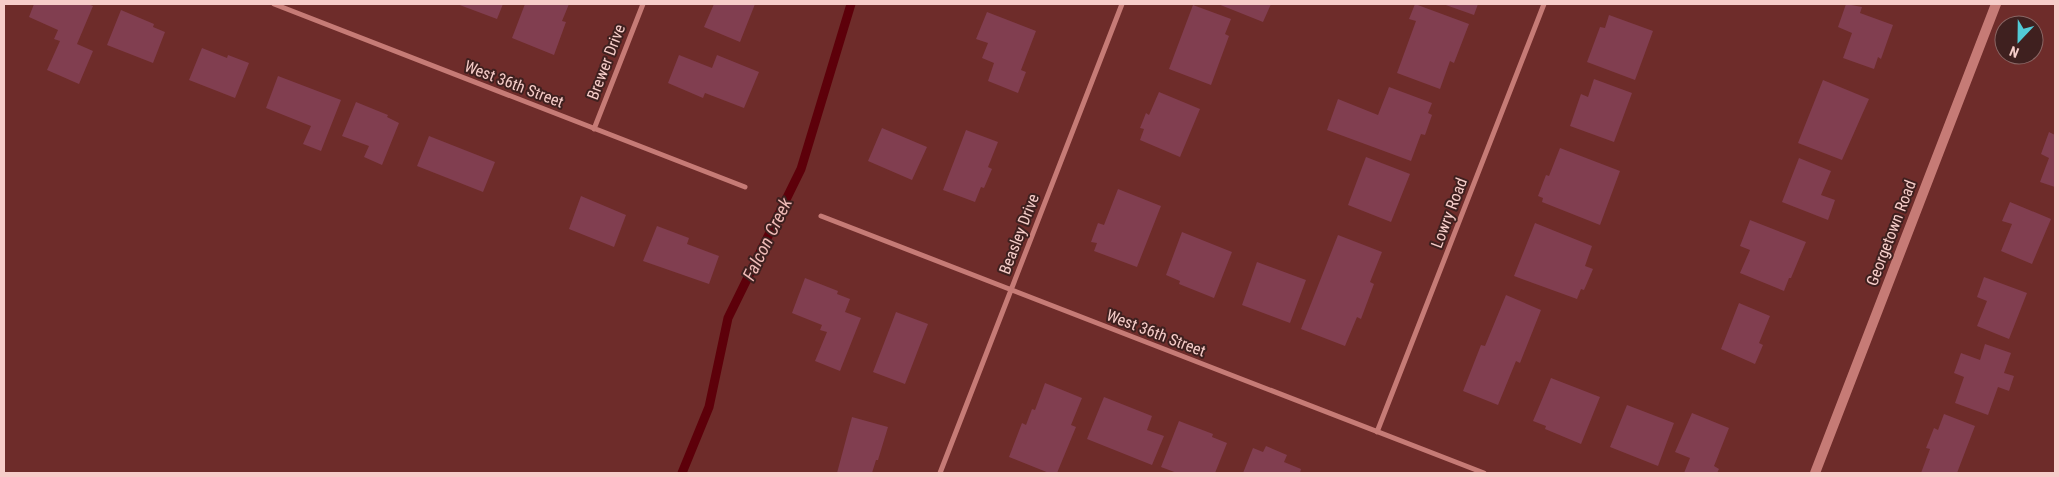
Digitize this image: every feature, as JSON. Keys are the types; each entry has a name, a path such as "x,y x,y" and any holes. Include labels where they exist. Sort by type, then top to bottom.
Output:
{"main road":[{"name":"Georgetown Road","path":"1815,473 1996,4"}],"street":[{"name":"West 36th Street","path":"274,4 745,187"},
{"path":"290,10 292,4"},
{"name":"Brewer Drive","path":"594,129 642,4"},
{"name":"Beasley Drive","path":"940,473 1122,4"},
{"name":"Lowry Road","path":"1376,432 1544,4"},
{"name":"West 36th Street","path":"821,216 1484,473"}],"building":[{"path":"34,4 88,4 93,6 77,44 93,51 79,84 47,70 60,41 54,39 58,30 29,17"},
{"path":"457,4 503,4 497,19"},
{"path":"525,4 569,4 562,21 566,22 554,55 512,38"},
{"path":"714,4 755,4 740,42 704,27"},
{"path":"1218,4 1271,4 1263,22"},
{"path":"1415,4 1469,24 1454,63 1450,61 1440,89 1397,73 1416,21 1409,19"},
{"path":"1443,4 1478,4 1474,15"},
{"path":"1846,4 1862,7 1860,13 1893,25 1881,59 1878,57 1874,69 1843,58 1852,33 1838,27"},
{"path":"1193,5 1231,19 1225,34 1229,36 1211,85 1169,69"},
{"path":"121,10 154,24 153,27 165,32 153,63 107,45"},
{"path":"987,12 1036,31 1021,70 1026,72 1018,93 988,81 994,63 982,58 988,43 976,39"},
{"path":"1609,15 1653,31 1635,80 1587,62 1600,27 1605,28"},
{"path":"202,48 227,58 228,55 249,63 235,98 189,80"},
{"path":"679,55 712,68 717,55 759,72 744,108 705,93 703,98 668,83"},
{"path":"278,76 341,100 321,151 303,144 311,126 266,108"},
{"path":"1594,79 1632,93 1614,142 1570,126 1581,94 1588,97"},
{"path":"1823,80 1869,99 1842,160 1798,143"},
{"path":"1389,87 1432,103 1428,113 1432,115 1425,135 1421,134 1411,161 1327,130 1338,99 1378,115"},
{"path":"1159,92 1200,109 1180,157 1140,140 1144,129 1140,128 1146,113 1149,115"},
{"path":"356,102 388,115 387,117 399,123 382,165 364,157 369,146 342,136"},
{"path":"882,128 927,147 912,180 868,161"},
{"path":"966,130 998,142 988,167 992,169 984,188 981,187 975,202 943,190"},
{"path":"2049,132 2055,135 2055,187 2040,182 2049,158 2041,154"},
{"path":"429,136 495,162 483,192 417,166"},
{"path":"1560,148 1620,171 1600,225 1542,202 1543,198 1538,196 1546,175 1549,176"},
{"path":"1366,157 1410,174 1391,222 1348,205"},
{"path":"1799,158 1831,171 1821,195 1835,200 1828,220 1782,202"},
{"path":"1118,189 1161,206 1137,267 1094,251 1097,243 1091,242 1098,223 1104,225"},
{"path":"581,196 626,215 614,247 569,229"},
{"path":"2010,202 2051,219 2032,264 2001,251 2012,224 2002,221"},
{"path":"1750,220 1806,242 1784,291 1740,273 1750,250 1740,246"},
{"path":"1535,223 1592,246 1585,266 1593,269 1584,290 1581,289 1577,299 1514,276"},
{"path":"657,226 689,238 687,244 719,256 709,284 643,261"},
{"path":"1182,232 1232,252 1214,298 1179,284 1180,281 1166,275"},
{"path":"1338,235 1382,252 1370,282 1374,284 1361,319 1357,317 1345,346 1301,329"},
{"path":"1257,262 1306,280 1290,323 1242,305"},
{"path":"1984,277 2027,293 2009,339 1977,326 1987,301 1977,297"},
{"path":"805,278 838,291 837,294 850,299 845,312 861,318 840,371 815,361 827,332 820,330 822,325 792,313"},
{"path":"1506,295 1541,310 1520,363 1516,361 1498,405 1463,391 1481,345 1485,346"},
{"path":"1739,303 1770,316 1759,343 1763,345 1755,364 1721,349"},
{"path":"896,312 928,324 905,384 873,372"},
{"path":"1985,344 2011,353 2004,373 2014,376 2009,391 1998,387 1988,415 1955,403 1964,377 1954,373 1961,353 1980,360"},
{"path":"1551,378 1600,397 1581,444 1545,429 1546,426 1533,421"},
{"path":"1045,383 1082,398 1071,425 1076,427 1057,473 1049,473 1009,457 1022,423 1026,425 1032,409 1035,410"},
{"path":"1104,397 1152,416 1147,430 1164,436 1152,465 1087,439"},
{"path":"1627,405 1674,423 1658,466 1610,447"},
{"path":"1692,413 1729,428 1714,466 1719,469 1717,473 1684,473 1690,458 1675,452"},
{"path":"1944,414 1975,426 1957,473 1921,473 1930,449 1926,448 1934,428 1938,430"},
{"path":"852,417 888,427 872,473 837,473"},
{"path":"1179,421 1213,434 1212,437 1227,443 1215,473 1177,473 1161,467"},
{"path":"1266,446 1287,455 1284,462 1301,469 1300,473 1243,473 1253,448 1263,452"}],"waterway":[{"name":"Falcon Creek","path":"682,473 709,407 728,318 801,169 851,4"}]}
